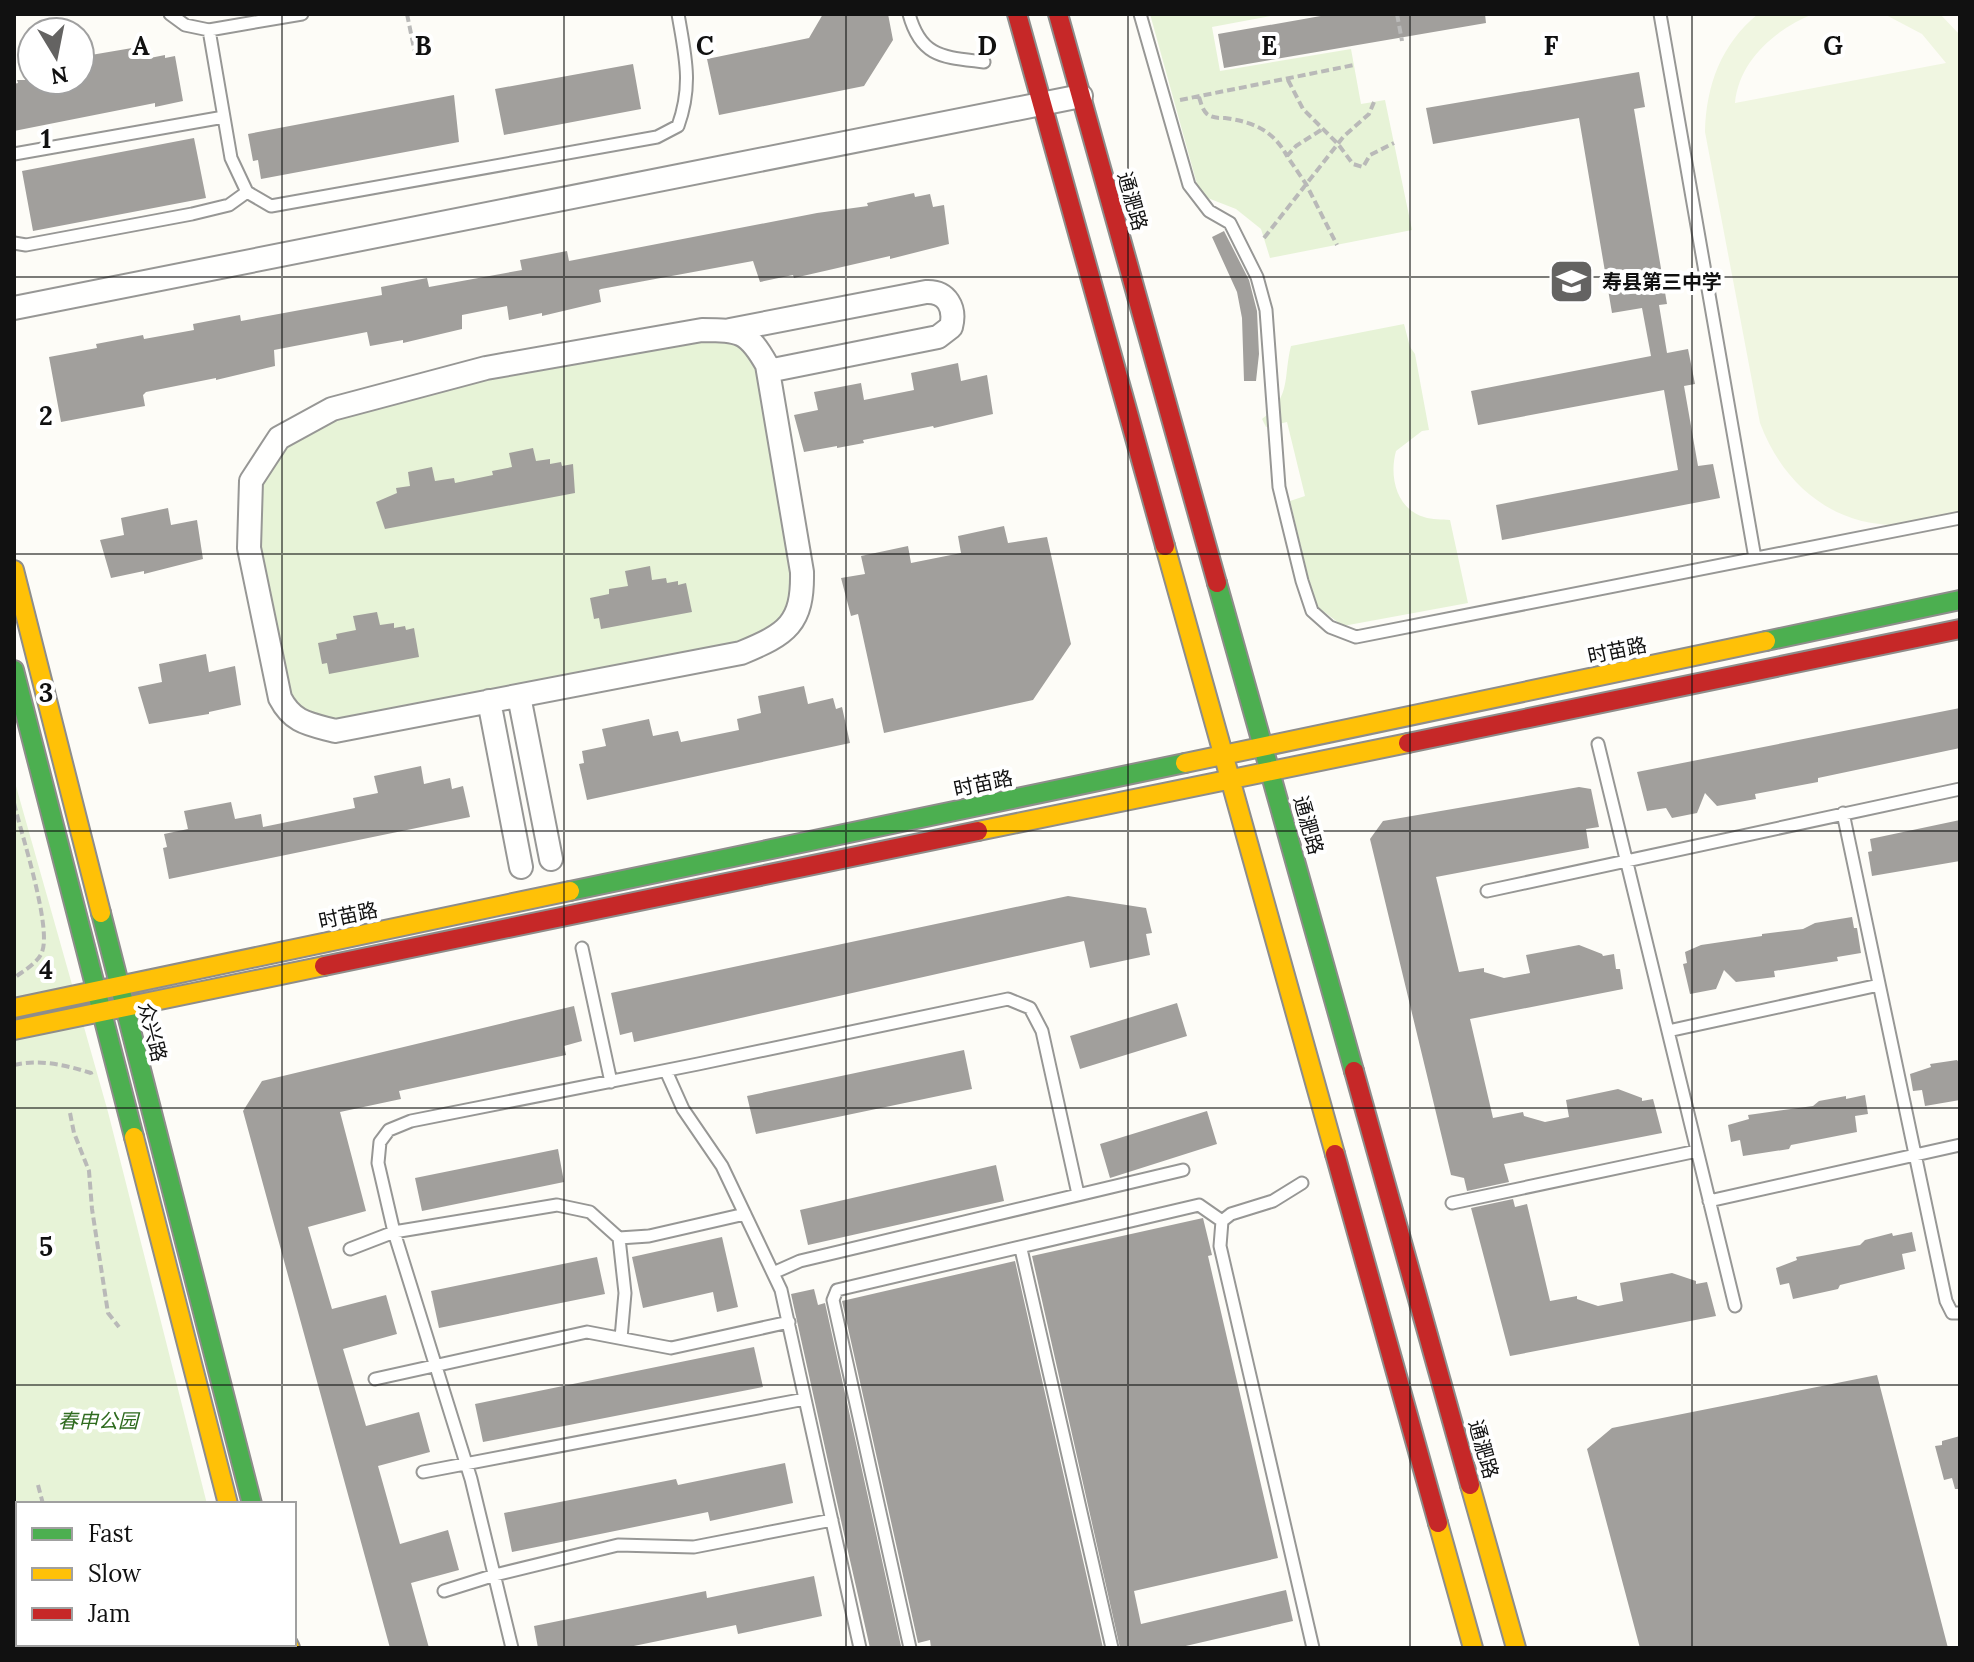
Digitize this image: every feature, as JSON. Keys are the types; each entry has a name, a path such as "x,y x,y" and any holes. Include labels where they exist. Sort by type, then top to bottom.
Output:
{"street":[{"path":"1017,14 1473,1648"},
{"name":"通淝路","path":"1058,14 1516,1648"},
{"path":"14,308 1081,96"},
{"path":"730,330 754,342 768,371 802,572 803,598 792,623 771,640 741,653 335,731 304,722 288,713 280,698 249,548 251,481 279,438 332,409 486,368 702,330 730,330 926,292 940,293 951,305 951,327 932,339 768,371"},
{"name":"众兴路","path":"14,570 251,1502"},
{"name":"时苗路","path":"14,1008 1960,600"},
{"path":"14,1030 1960,629"},
{"path":"14,670 227,1502"},
{"path":"519,696 551,859"},
{"path":"489,701 521,867"}],"lane":[{"path":"170,14 185,25 209,30 302,14"},
{"path":"209,30 231,158 247,192 271,206 657,137 678,126 687,102 688,71 678,14"},
{"path":"909,14 922,44 940,57 984,62"},
{"path":"1140,14 1189,185 1209,211 1230,223 1257,277 1266,310 1279,487 1312,611 1330,627 1356,637 1960,518"},
{"path":"1660,14 1755,558"},
{"path":"14,154 224,117"},
{"path":"14,243 26,245 192,214 229,205 247,192"},
{"path":"1598,744 1735,1306"},
{"path":"1487,891 1960,789"},
{"path":"1843,813 1946,1301 1952,1313 1960,1313"},
{"path":"582,948 611,1082"},
{"path":"1668,1031 1879,985"},
{"path":"512,1648 471,1479 394,1232 378,1163 380,1142 389,1130 411,1121 1008,999 1030,1008 1042,1031 1078,1194"},
{"path":"666,1071 683,1109 722,1166 781,1290 860,1648"},
{"path":"1709,1201 1960,1145"},
{"path":"1452,1203 1697,1151"},
{"path":"773,1273 800,1261 1183,1170"},
{"path":"1302,1183 1273,1201 1231,1214 1222,1221 1220,1246 1313,1648"},
{"path":"350,1249 394,1232 557,1205 590,1212 619,1238 625,1293 621,1338"},
{"path":"910,1648 833,1300 837,1290 1199,1205 1222,1221"},
{"path":"619,1238 649,1236 745,1214"},
{"path":"1021,1249 1112,1648"},
{"path":"375,1379 587,1332 671,1348 789,1322"},
{"path":"423,1472 805,1399"},
{"path":"444,1591 495,1575 618,1545 694,1547 832,1520"}],"path":[{"path":"407,14 416,58"},
{"path":"1397,14 1402,41"},
{"path":"1166,103 1354,65"},
{"path":"1287,80 1303,109 1353,164 1363,167 1370,155 1394,143"},
{"path":"1199,97 1204,111 1211,117 1242,120 1268,131 1279,141 1306,184 1337,245"},
{"path":"1264,238 1338,144 1369,114 1374,102"},
{"path":"1287,156 1296,146 1321,130"},
{"path":"14,803 43,920 44,943 42,955 14,978"},
{"path":"14,1065 60,1064 91,1073 96,1086"},
{"path":"70,1113 74,1133 89,1171 108,1313 119,1327"},
{"path":"38,1485 42,1502"}],"green space":[{"path":"1150,14 1282,14 1212,27 1220,71 1351,49 1361,104 1385,100 1412,230 1270,258 1261,229 1236,209 1200,195"},
{"path":"1758,14 1813,14 1786,28 1762,48 1744,73 1735,103 1946,63 1922,34 1884,14 1940,14 1960,35 1960,511 1928,521 1897,525 1867,522 1839,513 1814,498 1793,478 1774,453 1760,423 1705,132 1708,98 1718,67 1734,39"},
{"path":"1404,324 1415,354 1429,430 1422,431 1396,451 1394,481 1401,499 1414,513 1427,518 1450,520 1468,603 1343,626 1315,605 1290,501 1305,496 1287,422 1266,427 1262,419 1272,411 1282,394 1291,346"},
{"path":"697,336 731,337 752,348 761,373 799,574 787,621 742,648 337,724 308,715 287,700 257,548 257,483 287,441 339,413 486,373"},
{"name":"春申公园","path":"14,779 108,1112 206,1502 16,1502 16,1646 244,1648 14,1648"}],"building":[{"path":"823,14 888,14 893,40 864,86 719,115 707,59 809,38"},
{"path":"1332,14 1485,14 1486,23 1224,68 1218,34"},
{"path":"138,47 138,51 148,49 150,58 175,56 183,101 155,107 155,103 14,131 14,84 16,96 96,96 96,54"},
{"path":"633,64 641,109 504,135 495,89"},
{"path":"1639,72 1645,107 1634,109 1667,304 1659,305 1667,353 1688,349 1695,384 1684,386 1698,466 1713,464 1720,498 1502,540 1496,505 1678,470 1664,390 1478,425 1471,391 1651,356 1642,308 1612,313 1579,118 1433,144 1426,108"},
{"path":"454,95 459,142 261,179 258,160 253,161 248,134"},
{"path":"194,138 206,198 33,231 22,171"},
{"path":"914,193 915,197 930,194 933,207 944,205 949,244 890,259 890,256 794,278 793,275 760,282 753,261 601,289 601,302 542,316 542,313 509,320 507,306 462,315 462,329 403,343 403,340 370,346 367,332 274,350 275,366 146,392 143,395 145,406 61,422 49,357 97,348 96,344 194,330 193,324 240,315 241,321 382,295 381,287 427,278 429,287 522,270 520,260 567,251 569,261 868,206 867,203"},
{"path":"1224,231 1249,280 1257,311 1259,354 1256,381 1244,381 1242,318 1237,292 1212,237"},
{"path":"958,363 961,381 987,375 993,414 863,440 864,443 804,452 794,415 818,410 814,392 861,383 864,400 914,390 911,373"},
{"path":"533,448 536,461 550,459 550,464 573,464 575,493 385,529 376,502 397,493 396,488 410,486 408,472 432,467 435,481 454,478 455,483 493,475 492,471 512,467 509,453"},
{"path":"168,508 171,525 197,520 203,559 144,574 144,571 111,578 100,540 124,535 121,518"},
{"path":"1004,526 1008,543 1047,537 1071,644 1033,700 884,733 858,614 851,616 841,578 865,574 861,556 908,546 911,563 961,553 958,536"},
{"path":"650,566 652,580 666,578 667,583 686,583 692,612 601,629 599,618 594,619 590,598 609,594 609,589 628,586 625,571"},
{"path":"377,612 380,625 394,623 394,628 414,628 419,657 329,674 327,663 322,664 318,643 337,639 336,634 356,630 353,616"},
{"path":"206,654 209,672 235,666 241,705 149,724 138,687 162,682 159,664"},
{"path":"804,686 808,704 833,698 836,709 842,707 850,743 587,800 579,764 584,763 582,751 606,746 602,729 649,719 653,736 678,731 681,742 739,730 737,719 761,713 758,696"},
{"path":"1960,708 1960,748 1818,778 1818,782 1755,794 1756,799 1717,806 1705,793 1697,813 1672,818 1666,808 1647,811 1637,772"},
{"path":"421,766 424,784 450,778 452,789 463,786 470,817 169,879 163,848 167,847 164,834 188,829 184,811 231,802 235,819 261,814 263,827 355,808 353,798 378,793 374,776"},
{"path":"1579,787 1591,789 1599,827 1586,829 1589,848 1436,877 1459,972 1484,968 1484,972 1504,978 1530,973 1526,955 1579,945 1603,956 1614,954 1616,969 1620,969 1623,989 1470,1019 1493,1118 1523,1112 1524,1116 1545,1122 1569,1117 1566,1100 1618,1089 1642,1098 1642,1101 1653,1099 1662,1133 1504,1164 1509,1182 1467,1191 1464,1178 1451,1175 1370,839 1383,821"},
{"path":"1960,820 1960,861 1872,876 1868,852 1872,851 1870,839"},
{"path":"1068,896 1146,908 1152,933 1146,934 1150,955 1090,968 1084,941 634,1042 632,1032 620,1035 611,993"},
{"path":"1852,917 1861,953 1837,957 1838,961 1774,971 1775,977 1736,982 1724,970 1716,989 1690,994 1683,964 1687,963 1685,952 1701,945 1803,929 1815,923"},
{"path":"1177,1003 1187,1036 1080,1069 1070,1036"},
{"path":"574,1006 582,1041 564,1046 566,1055 399,1091 401,1099 340,1112 366,1211 308,1227 332,1309 386,1295 397,1334 343,1349 366,1426 419,1412 430,1452 378,1466 400,1544 448,1530 459,1570 411,1583 429,1648 390,1648 243,1111 262,1081"},
{"path":"964,1050 972,1089 756,1134 747,1096"},
{"path":"1957,1060 1960,1064 1960,1100 1925,1106 1922,1090 1913,1091 1910,1074 1931,1067 1930,1064"},
{"path":"1865,1095 1868,1114 1855,1116 1857,1132 1791,1145 1789,1149 1743,1156 1740,1140 1731,1142 1728,1125 1749,1119 1748,1115"},
{"path":"1207,1111 1217,1144 1110,1178 1100,1144"},
{"path":"558,1149 564,1182 422,1211 415,1178"},
{"path":"996,1165 1004,1201 808,1245 800,1210"},
{"path":"1513,1199 1515,1207 1527,1204 1550,1301 1577,1296 1577,1299 1598,1306 1623,1301 1620,1283 1672,1273 1696,1281 1696,1284 1707,1282 1716,1316 1510,1356 1471,1208"},
{"path":"1203,1218 1212,1255 1208,1256 1278,1558 1134,1591 1141,1624 1286,1590 1293,1621 1177,1648 1120,1648 1032,1256"},
{"path":"1912,1232 1916,1251 1902,1254 1905,1269 1793,1299 1789,1283 1780,1285 1776,1268 1797,1260 1796,1257 1860,1245 1865,1240 1892,1233 1893,1236"},
{"path":"722,1237 738,1307 717,1312 713,1292 643,1308 632,1257"},
{"path":"597,1257 605,1294 439,1328 431,1291"},
{"path":"1015,1261 1103,1648 931,1648 930,1640 918,1643 842,1301"},
{"path":"814,1289 818,1305 825,1303 901,1646 894,1648 870,1648 844,1534 791,1294"},
{"path":"754,1347 763,1387 483,1442 475,1404"},
{"path":"1877,1375 1948,1648 1640,1648 1587,1449 1612,1428"},
{"path":"1960,1436 1960,1489 1955,1489 1952,1478 1944,1480 1935,1446"},
{"path":"785,1463 793,1503 710,1521 708,1512 512,1552 504,1513 676,1479 678,1485"},
{"path":"814,1576 822,1616 738,1634 736,1625 624,1648 538,1648 534,1626 706,1591 707,1598"}],"traffic: fast":[{"path":"1217,583 1354,1071"},
{"path":"1766,641 1960,600"},
{"path":"14,670 134,1137"},
{"path":"570,891 1185,763"},
{"path":"101,913 251,1502"}],"traffic: slow":[{"path":"1165,546 1335,1154"},
{"path":"14,570 101,913"},
{"path":"1185,763 1766,641"},
{"path":"978,831 1408,743"},
{"path":"14,1008 570,891"},
{"path":"14,1030 324,966"},
{"path":"134,1137 227,1502"},
{"path":"1470,1485 1516,1648"},
{"path":"1438,1523 1473,1648"}],"traffic: jam":[{"path":"1017,14 1165,546"},
{"path":"1058,14 1217,583"},
{"path":"1408,743 1960,629"},
{"path":"324,966 978,831"},
{"path":"1354,1071 1470,1485"},
{"path":"1335,1154 1438,1523"}],"place":[{"name":"寿县第三中学","path":"1571,281"}]}
